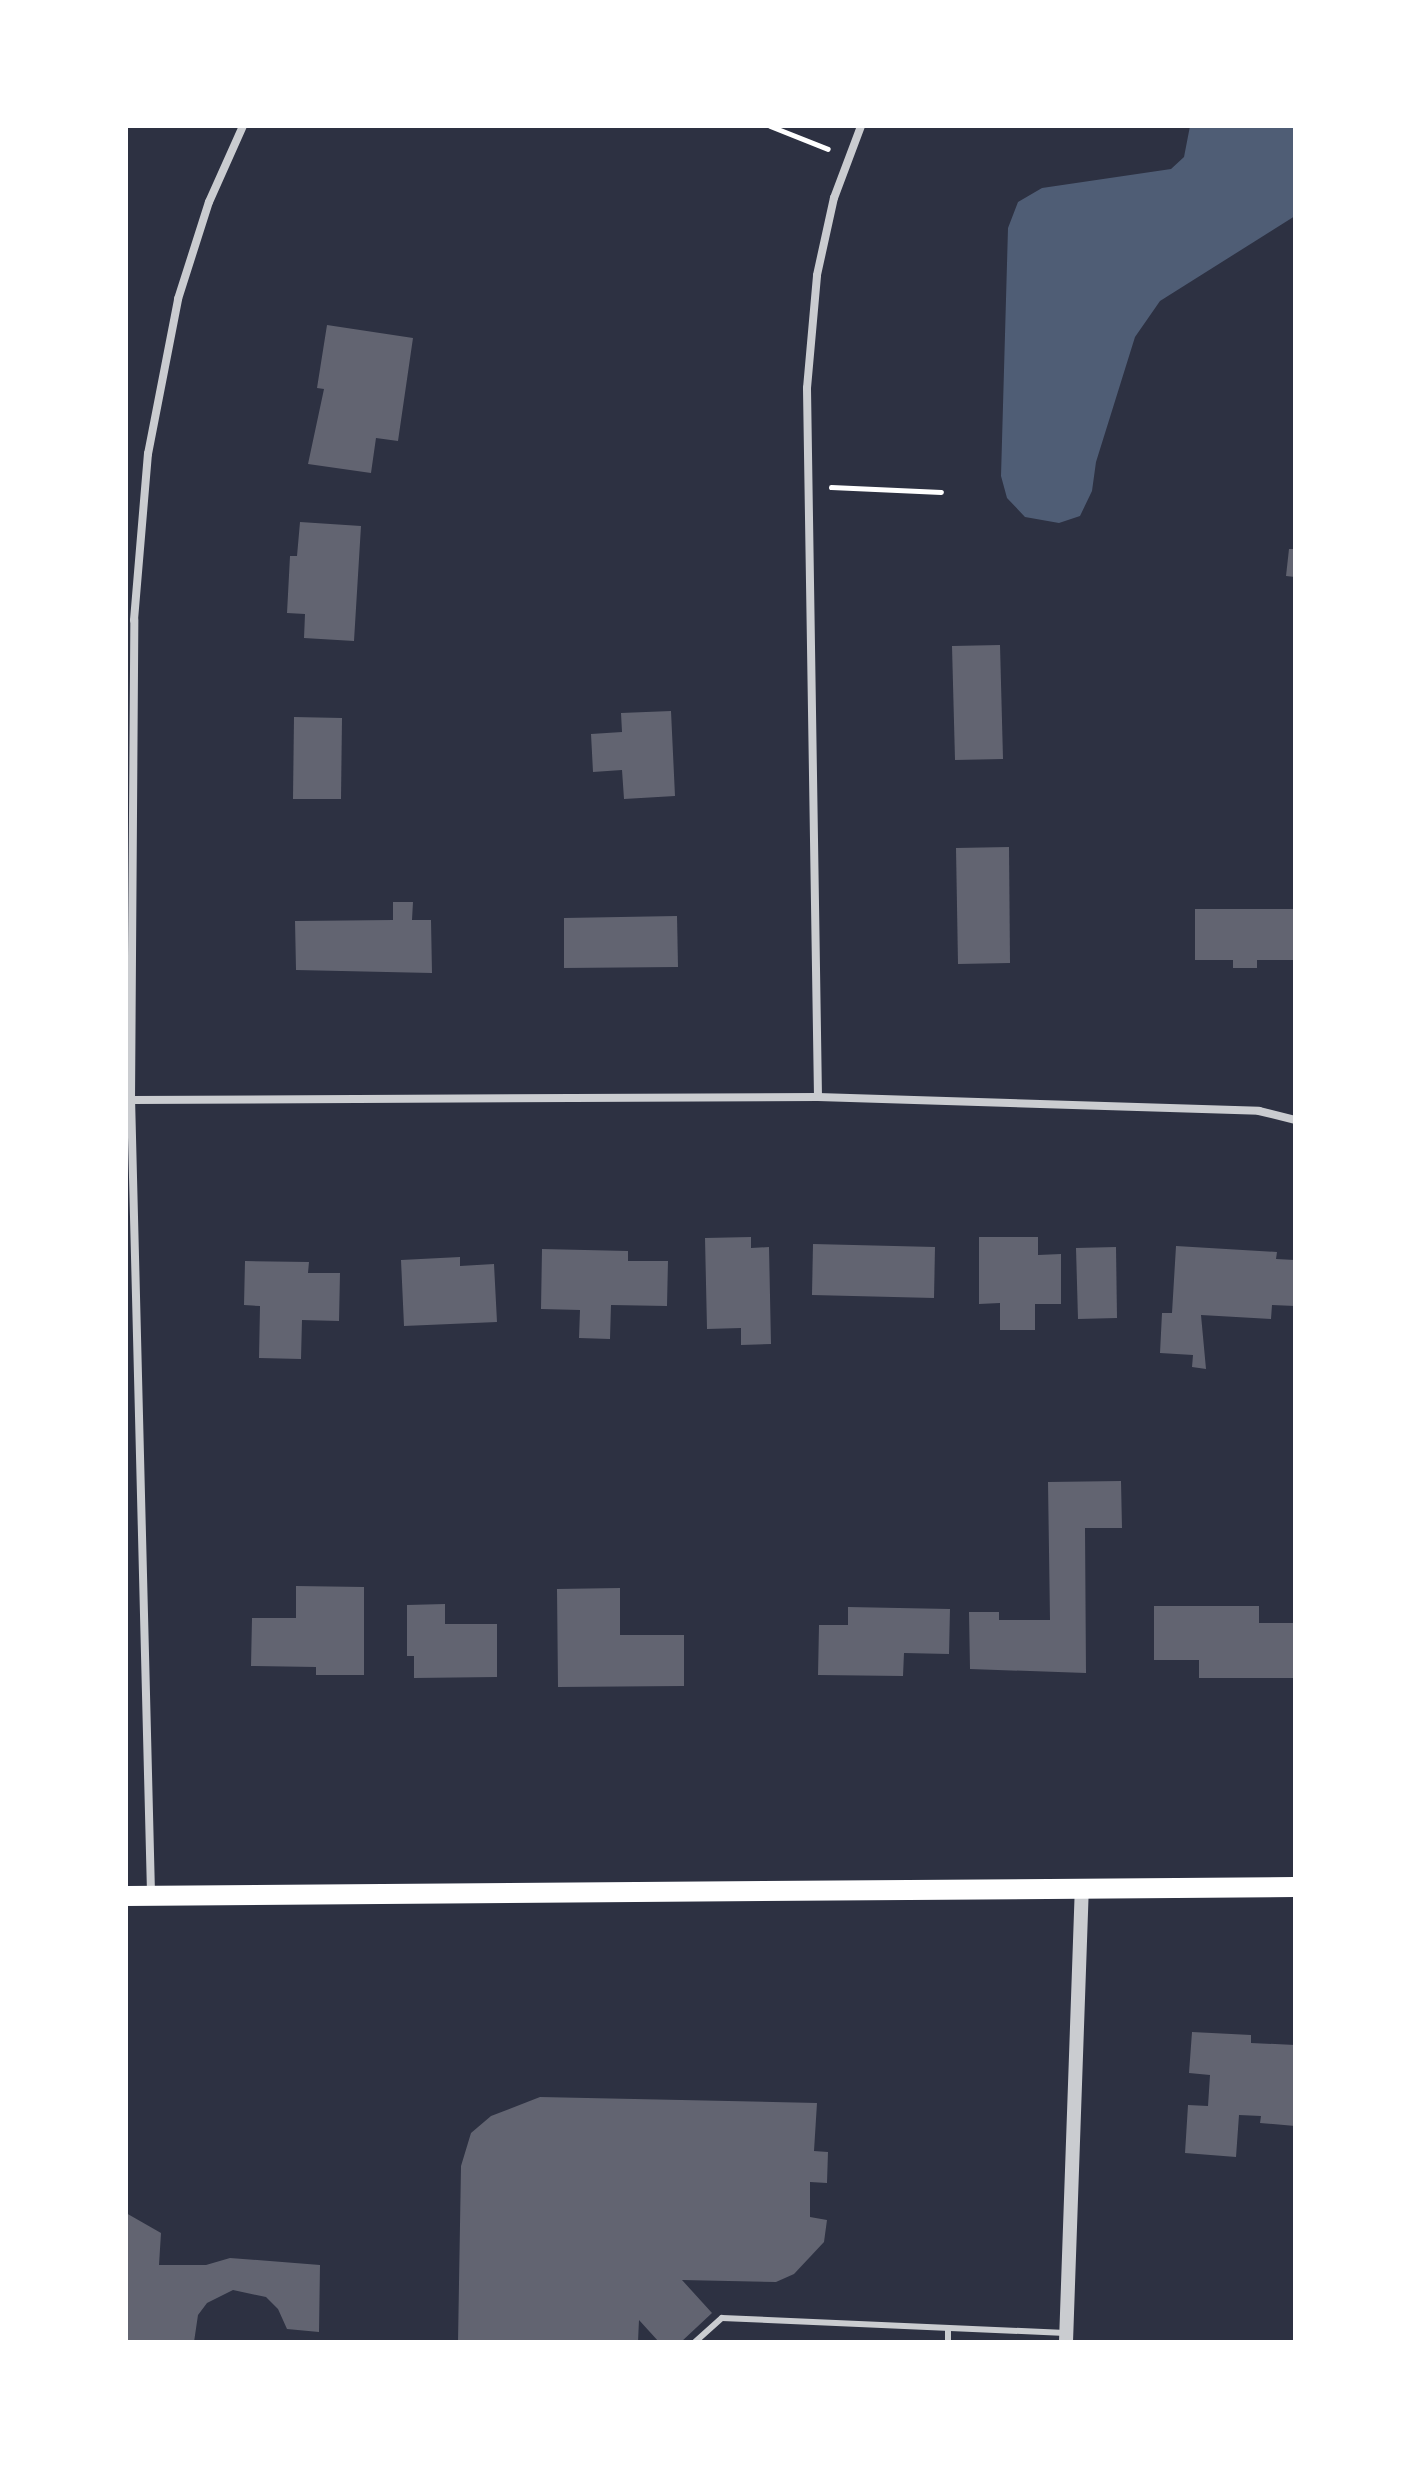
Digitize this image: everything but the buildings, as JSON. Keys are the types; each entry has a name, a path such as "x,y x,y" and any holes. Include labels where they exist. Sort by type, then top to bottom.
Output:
{"main road":[{"path":"126,1896 1295,1887"}],"street":[{"path":"151,1895 131,1100 134,620 148,454 178,299 209,202 243,126"},
{"path":"818,1097 807,388 817,275 834,198 861,126"},
{"path":"131,1100 818,1097 1259,1111 1295,1120"},
{"path":"1066,2337 1082,1887"}],"lane":[{"path":"695,2342 722,2318 1066,2337"},
{"path":"948,2329 948,2342"}],"path":[{"path":"770,126 849,158"},
{"path":"810,487 941,492"}],"water":[{"path":"1190,126 1295,126 1295,216 1160,301 1135,337 1096,462 1092,491 1080,516 1059,523 1025,517 1007,498 1001,476 1008,228 1018,202 1042,188 1171,169 1184,157"}]}
